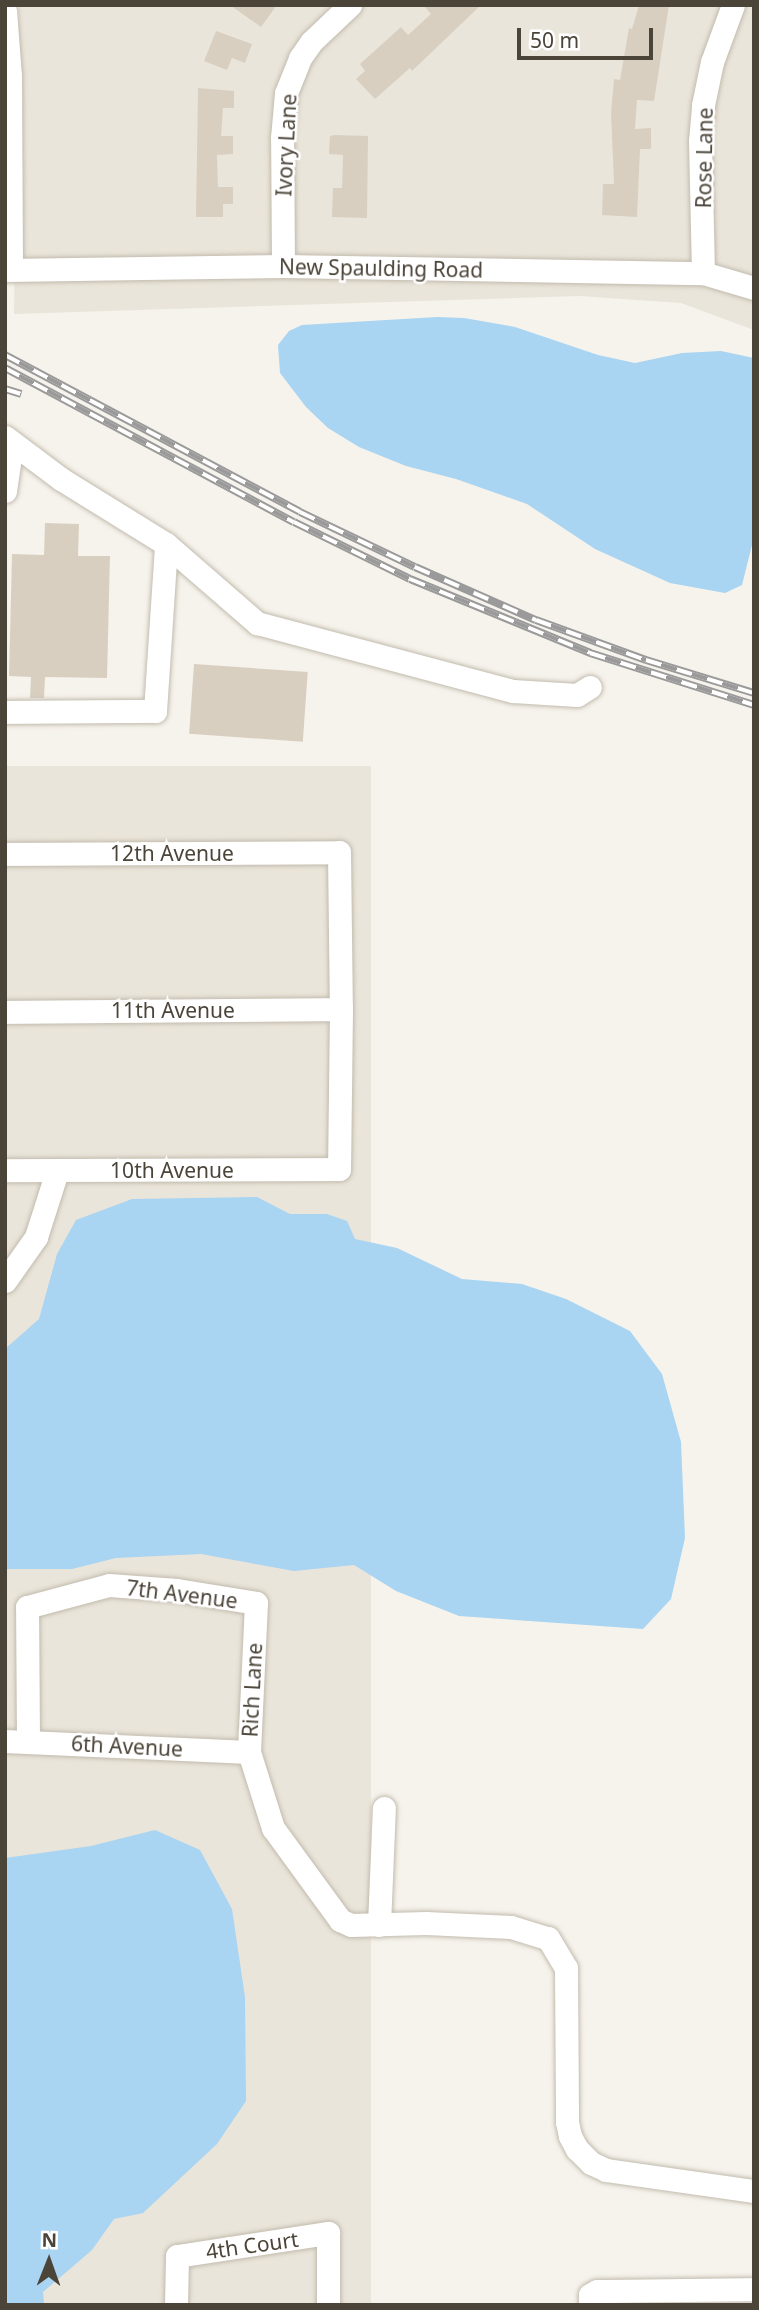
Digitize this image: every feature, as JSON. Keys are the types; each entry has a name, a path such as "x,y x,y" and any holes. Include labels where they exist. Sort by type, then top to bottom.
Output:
{"street":[{"name":"Ivory Lane","path":"283,266 282,138 286,93 300,58 311,42 350,5"},
{"name":"Rose Lane","path":"703,273 700,141 703,105 712,62 733,5"},
{"path":"5,11 10,76 8,270"},
{"name":"New Spaulding Road","path":"8,270 283,266 703,273 754,288"},
{"path":"5,491 9,440"},
{"path":"9,440 61,479 166,544 257,624 513,691 577,695 590,687"},
{"path":"5,712 155,711 166,544"},
{"name":"12th Avenue","path":"5,854 339,852 341,1009"},
{"name":"11th Avenue","path":"5,1012 341,1009"},
{"name":"10th Avenue","path":"5,1170 339,1169 341,1009"},
{"path":"5,1281 36,1237 57,1171"},
{"name":"7th Avenue","path":"17,1741 27,1607 109,1585 177,1590 256,1603"},
{"name":"Rich Lane","path":"256,1603 249,1752 273,1828 340,1920 351,1925 379,1925"},
{"name":"6th Avenue","path":"17,1741 249,1752"},
{"path":"384,1808 379,1925 426,1923 511,1927 548,1938 566,1968 567,2122 577,2149 591,2163 606,2170 754,2191"},
{"name":"4th Court","path":"176,2305 177,2256 328,2233 328,2305"},
{"path":"590,2305 590,2295 597,2291 754,2289"}],"shaded area":[{"path":"19,5 754,5 754,330 681,303 579,296 14,314"},
{"path":"5,766 371,766 371,2305 5,2305"}],"water":[{"path":"437,317 464,318 515,327 598,355 635,363 682,353 721,351 754,358 754,537 742,585 725,593 670,583 595,549 527,504 456,479 406,466 359,447 328,428 306,407 280,373 278,345 289,331 302,325"},
{"path":"257,1197 290,1214 327,1214 347,1221 355,1239 397,1248 462,1279 522,1284 566,1299 630,1331 662,1374 681,1442 685,1538 671,1599 643,1629 459,1616 396,1591 354,1565 294,1571 201,1554 116,1558 72,1569 5,1569 5,1349 39,1319 57,1254 76,1220 132,1199"},
{"path":"155,1830 200,1850 232,1909 245,1997 246,2101 217,2144 143,2213 114,2219 92,2250 43,2292 44,2305 5,2305 5,1858 91,1846"}],"building":[{"path":"230,5 277,5 261,27"},
{"path":"423,5 481,5 412,71 410,68 375,99 356,79 365,71 360,64 401,27 408,35 431,14"},
{"path":"639,5 669,5 654,101 637,100 635,129 651,128 651,149 640,149 637,217 602,215 603,184 614,184 611,113 614,79 620,80 629,28 632,29"},
{"path":"216,31 252,44 245,63 232,58 227,70 204,61"},
{"path":"198,88 234,91 234,108 223,108 221,136 233,136 233,154 217,155 218,187 233,187 233,204 223,204 223,217 196,217"},
{"path":"330,136 368,136 367,218 332,217 333,188 342,188 343,155 329,154"},
{"path":"45,523 79,524 78,556 110,556 107,678 45,677 44,698 30,698 31,677 9,676 12,554 44,555"},
{"path":"194,664 308,672 303,742 189,734"}],"railway":[{"path":"5,355 300,512 415,567 536,620 646,660 754,693"},
{"path":"5,368 294,522 410,579 590,653 754,705"},
{"path":"5,389 21,394"}]}
